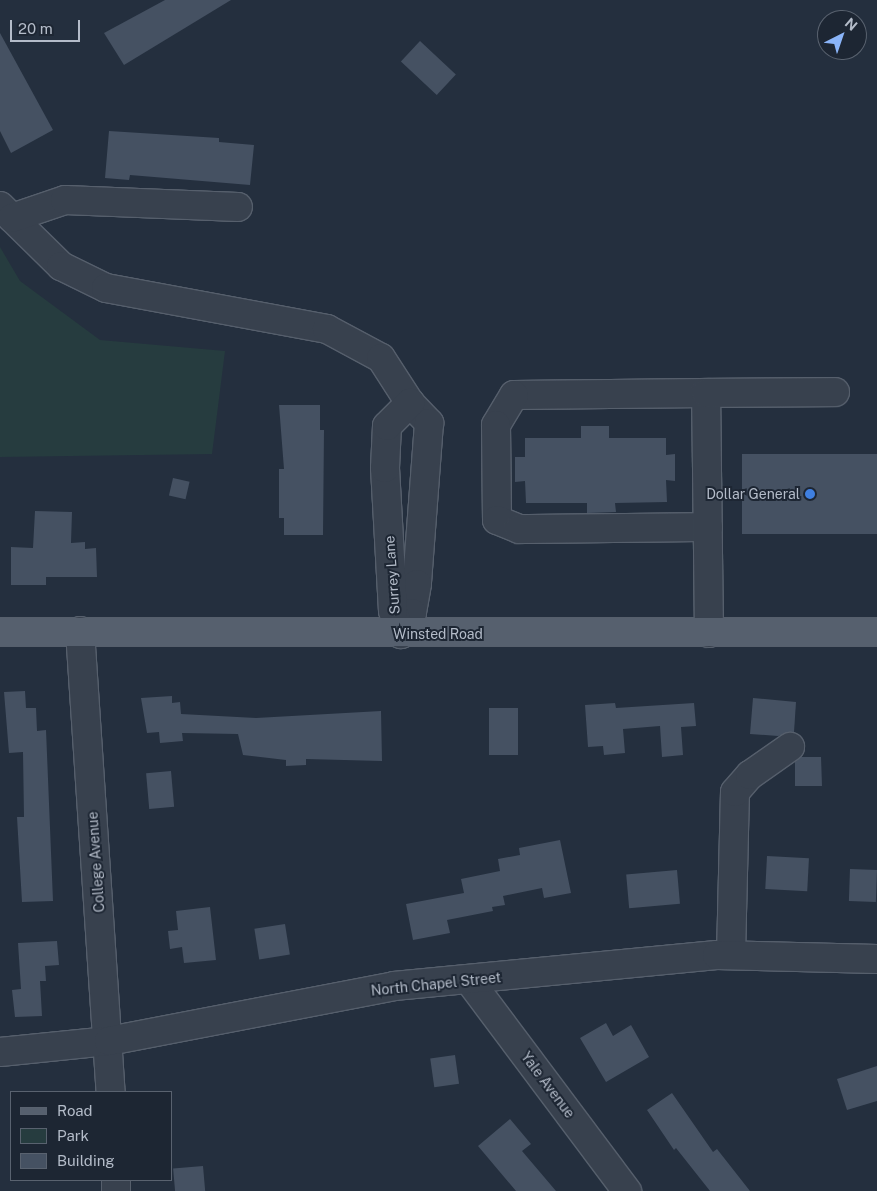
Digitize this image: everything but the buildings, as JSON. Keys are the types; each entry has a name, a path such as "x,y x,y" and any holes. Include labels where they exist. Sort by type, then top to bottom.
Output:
{"main road":[{"name":"Winsted Road","path":"0,632 401,634 877,632"}],"street":[{"path":"6,212 65,200 238,206"},
{"name":"Surrey Lane","path":"6,212 61,266 106,288 327,329 381,358 410,403 429,423 417,584 412,613 401,634"},
{"path":"706,392 709,633"},
{"path":"708,527 519,529 497,520 496,425 514,395 835,392"},
{"name":"Surrey Lane","path":"401,634 393,611 385,468 387,426 410,403"},
{"name":"College Avenue","path":"80,631 111,1091"},
{"path":"731,955 735,792 750,776 790,747"},
{"name":"North Chapel Street","path":"0,1052 108,1041 394,986 731,955 877,959"},
{"name":"Yale Avenue","path":"469,980 627,1191"}],"green space":[{"path":"0,247 20,281 100,340 225,351 212,454 0,457"}],"place":[{"name":"Dollar General","path":"810,494"}]}
